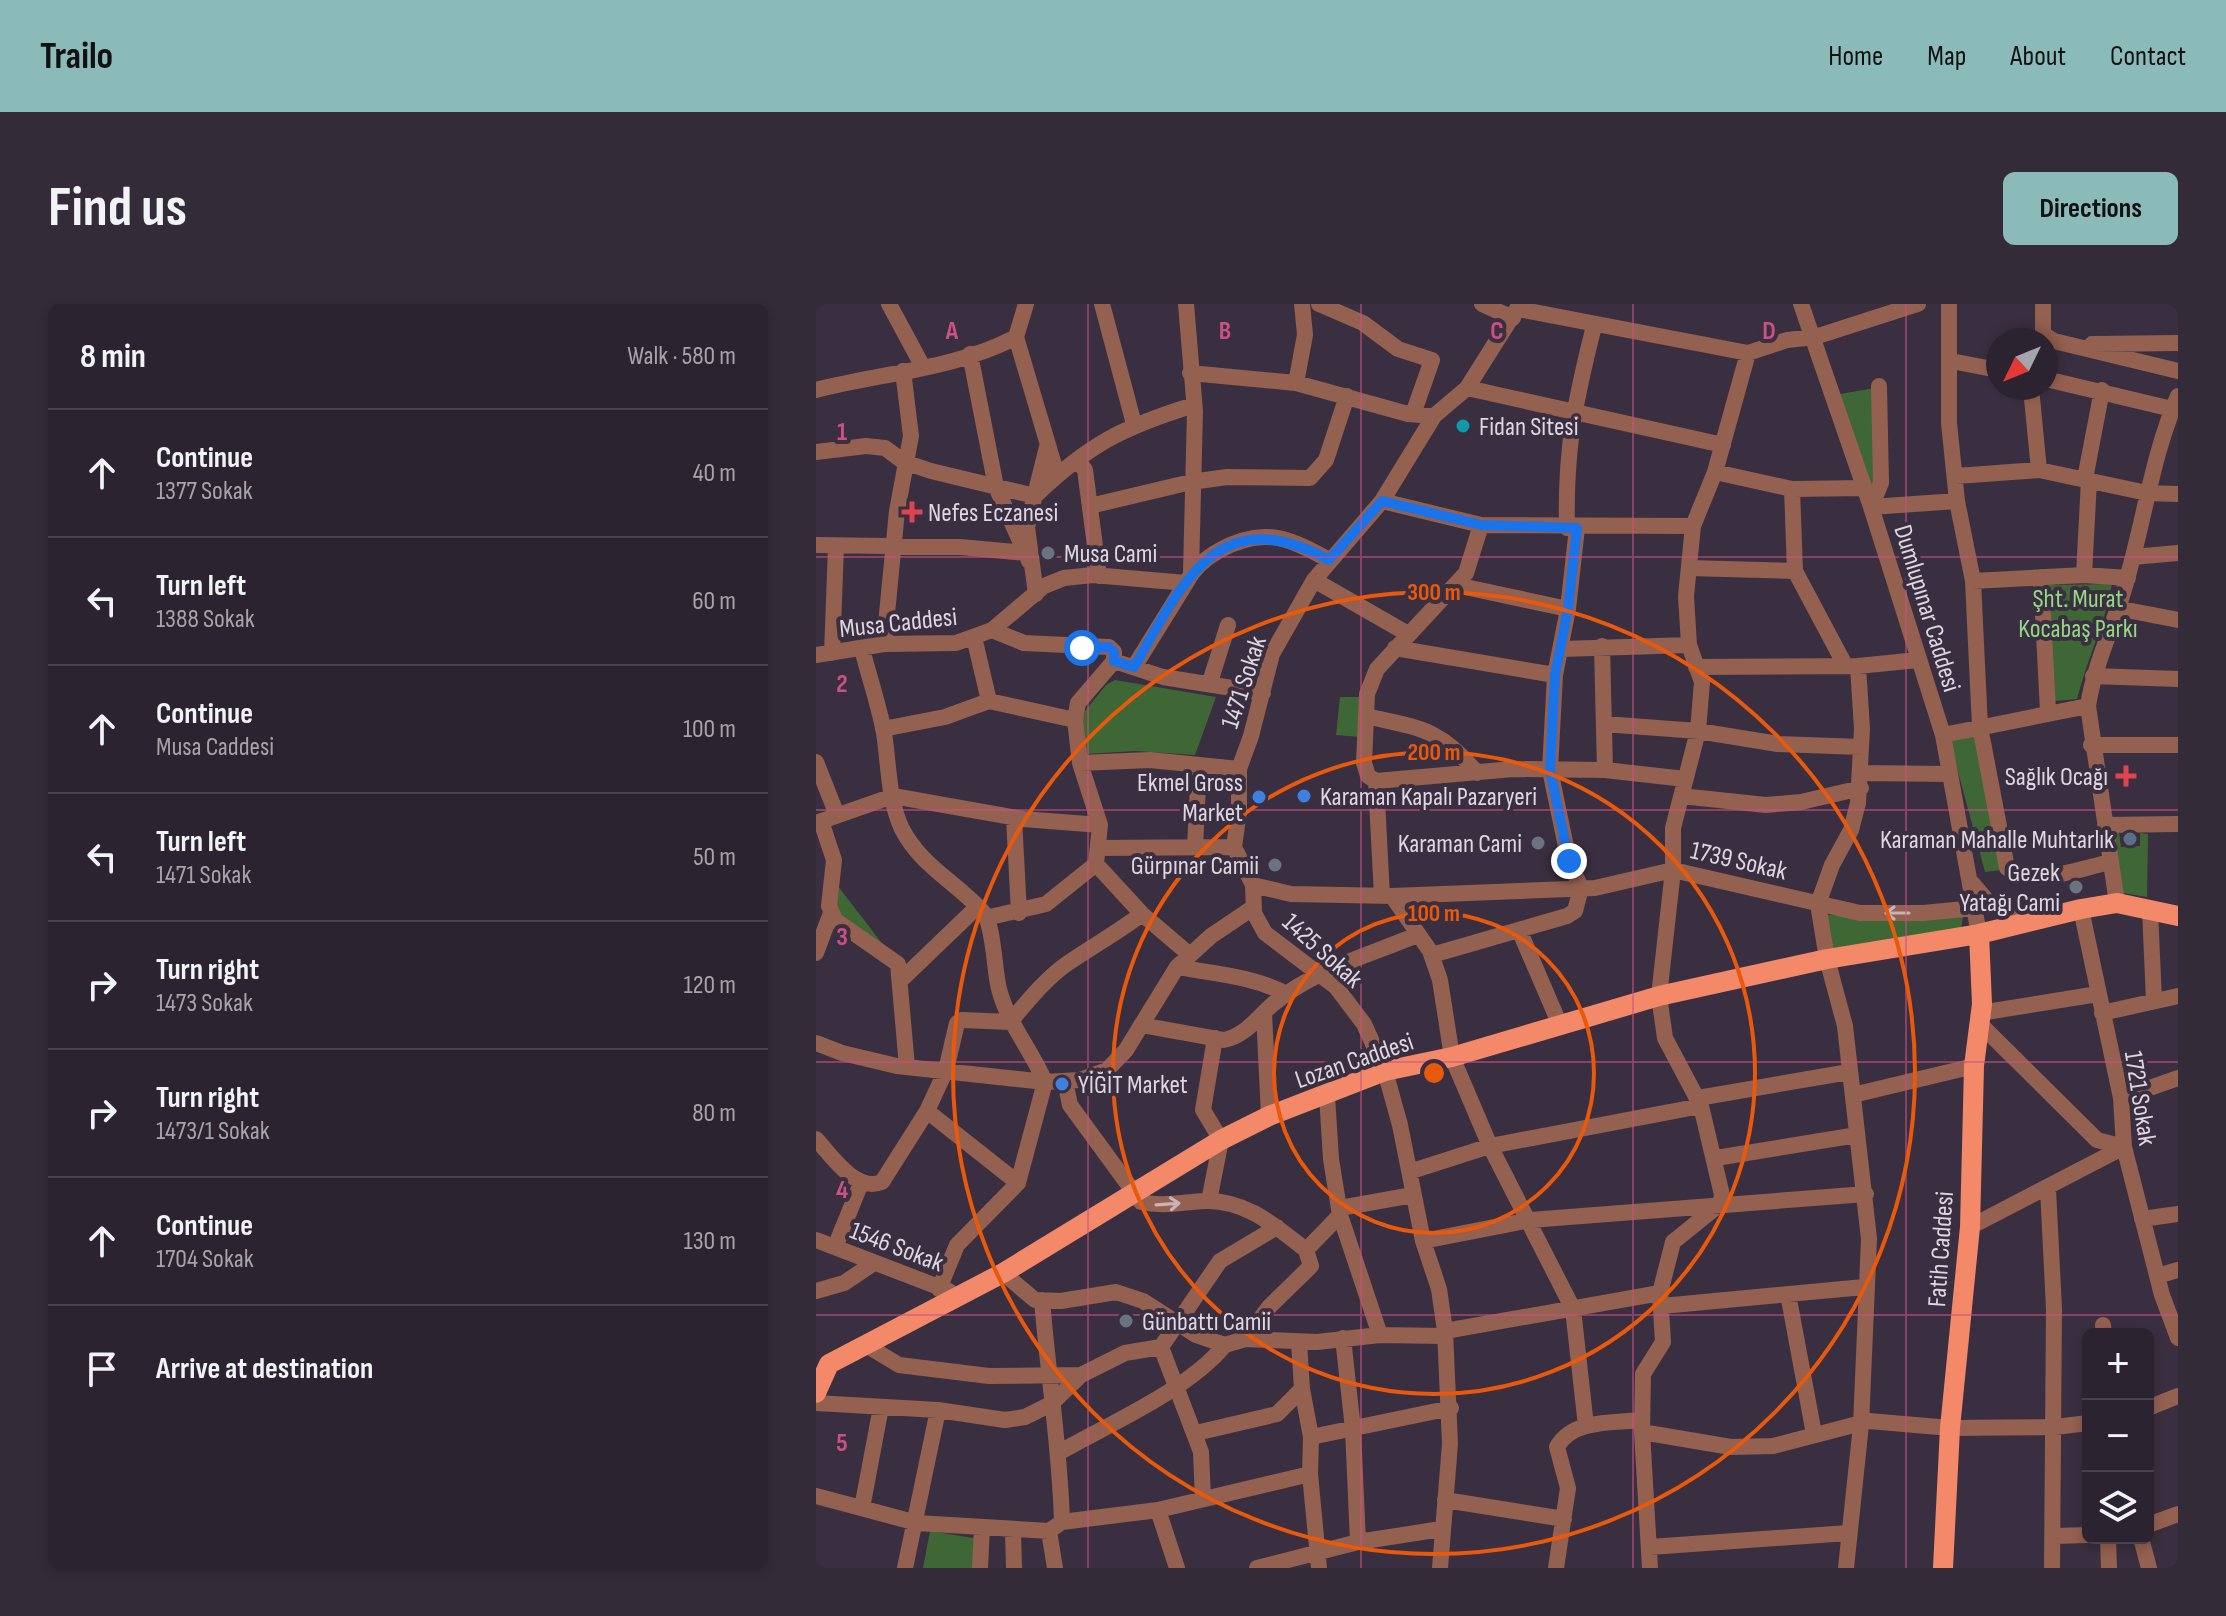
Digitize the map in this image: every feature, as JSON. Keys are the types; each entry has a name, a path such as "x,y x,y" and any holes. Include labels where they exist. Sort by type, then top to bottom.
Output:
{"main road":[{"name":"Lozan Caddesi","path":"816,1393 823,1356 866,1345 1003,1273 1133,1190 1221,1140 1269,1116 1385,1071 1452,1057 1659,996 1827,959 1979,934 2020,921 2117,903"},
{"path":"2117,903 2178,916"},
{"name":"Fatih Caddesi","path":"1943,1568 1950,1428 1970,1227 1974,1066 1980,1018 1979,934"}],"street":[{"path":"889,304 923,367"},
{"path":"1026,304 1016,337 1057,475"},
{"path":"1102,304 1134,424"},
{"path":"1186,304 1194,405 1188,578"},
{"path":"1296,383 1305,335 1302,304"},
{"path":"1319,304 1339,309 1371,327 1394,347 1432,360 1413,414"},
{"path":"1482,304 1748,353 1787,340 1815,337 1910,305"},
{"name":"Dumlupınar Caddesi","path":"1801,304 1815,337 1943,735 1979,934"},
{"path":"1949,304 1949,423 1957,501 1973,581 1980,727 2007,868 2018,876 2035,877 2111,862"},
{"path":"2043,304 2043,334 2066,345 2178,371"},
{"name":"1471 Sokak","path":"1234,847 1239,811 1239,769 1272,654 1314,580 1382,501 1434,416 1467,388 1517,310"},
{"path":"1432,955 1520,932 1575,911 1581,888 1569,861 1550,770 1555,675 1568,609 1572,528 1566,464 1573,410 1594,326"},
{"path":"816,390 923,367 1016,337"},
{"path":"2066,345 2178,343"},
{"path":"1720,1204 1716,1158 1700,1102 1665,1038 1659,996 1673,870 1673,828 1698,731 1702,682 1689,645 1686,596 1693,526 1715,472 1748,353"},
{"path":"970,354 996,487 1027,557 1036,594"},
{"path":"1951,361 1986,368"},
{"path":"884,644 893,546 904,462 911,436 903,371"},
{"path":"1190,373 1296,383 1413,414 1434,416"},
{"path":"2058,381 2175,402 2147,493 2128,578 2093,676 2088,706 2091,745 2117,903"},
{"path":"1879,386 1881,483 1871,507 1957,501"},
{"path":"1467,388 1723,445"},
{"path":"2084,575 2087,480 2102,390"},
{"path":"1090,506 1191,482 1227,477 1310,478 1326,460 1347,396"},
{"path":"2032,400 2039,470"},
{"path":"1027,557 1028,508 1035,496 1057,475 1094,445 1134,424 1194,405"},
{"path":"1035,496 1047,444"},
{"path":"816,452 866,446 885,448 904,462 1035,496"},
{"path":"1078,461 1085,470 1099,576"},
{"path":"1956,476 2039,470 2147,493 2178,494"},
{"path":"1715,472 1792,489 1864,488"},
{"path":"1792,489 1795,571 1852,666 1861,747 1861,780 1851,830 1832,865 1818,904 1827,959 1845,1026 1869,1239 1864,1287 1861,1425 1846,1568"},
{"path":"1382,501 1481,525 1572,528 1693,526"},
{"path":"1481,525 1466,573 1377,669 1367,694 1364,763 1368,776 1376,781 1477,773 1605,770 1766,805 1801,802 1861,780 1950,774"},
{"path":"1134,667 1188,578 1210,556 1233,545 1265,537 1305,547 1329,560"},
{"path":"816,545 893,546 1027,557"},
{"path":"824,654 836,547"},
{"path":"2133,557 2178,553"},
{"path":"1689,568 1795,571"},
{"path":"1973,581 2084,575 2128,578"},
{"path":"2041,577 2048,711"},
{"name":"Musa Caddesi","path":"824,654 884,644 956,643 992,630 1044,586 1064,578 1188,578"},
{"path":"1314,580 1408,634"},
{"path":"1456,585 1568,609"},
{"path":"2116,608 2178,620"},
{"path":"1210,682 1228,625"},
{"path":"992,630 1024,643 1109,647 1114,652 1114,661 1078,703 1075,720 1080,763 1100,825 1097,856 1142,914 1190,955"},
{"path":"974,637 989,701"},
{"path":"1562,649 1689,645"},
{"path":"1602,646 1605,770"},
{"path":"1395,648 1555,675"},
{"path":"862,649 883,729 893,796 903,830 926,864 982,913 999,990 1010,1022 1036,1060 1045,1082 1018,1183 957,1245 939,1289"},
{"path":"1696,667 1852,666 1918,660"},
{"path":"1114,661 1163,677 1210,682 1263,693"},
{"path":"2093,676 2178,679"},
{"path":"883,729 945,717 989,701 1075,720"},
{"path":"1943,735 2048,711 2088,706"},
{"path":"1366,716 1429,730 1456,748 1477,773"},
{"path":"1604,724 1698,731 1778,744 1861,747"},
{"path":"2091,745 2178,745"},
{"path":"1080,763 1150,760 1239,769"},
{"path":"816,762 834,860 816,953"},
{"path":"1195,847 1199,765"},
{"path":"1376,781 1387,896 1432,955 1440,980 1452,1057 1490,1146 1573,1309 1586,1426"},
{"path":"825,820 893,796 1014,818 1100,825"},
{"path":"1014,818 1019,913"},
{"path":"2105,825 2178,824"},
{"path":"816,1043 855,1057 907,1067 1045,1082 1080,1080 1107,1070 1126,1050 1177,967 1211,936 1254,907 1253,885 1234,847 1195,847 1097,856 1046,904 1019,913 982,913 900,981"},
{"name":"1739 Sokak","path":"1253,885 1291,894 1387,896 1581,888 1673,870 1860,913 1923,913 1975,908"},
{"path":"1970,881 1989,903 2020,921"},
{"path":"825,907 835,920 898,964 907,1067"},
{"name":"1425 Sokak","path":"1254,907 1265,933 1336,987 1364,1024 1385,1071 1412,1171 1413,1195 1423,1241 1439,1289 1444,1334 1451,1408 1440,1568"},
{"name":"1721 Sokak","path":"2081,909 2121,1098 2124,1147 2157,1276 2178,1338"},
{"path":"2150,910 2154,1001"},
{"path":"1010,1022 1034,993 1067,963 1093,950 1142,914"},
{"path":"1520,932 1560,1025"},
{"path":"1141,1025 1215,1038 1237,1037 1287,994 1318,973 1417,935"},
{"path":"1177,967 1221,976 1240,976 1287,994"},
{"path":"1980,1018 2098,994"},
{"path":"2102,1013 2178,996"},
{"path":"1264,1013 1269,1116"},
{"path":"1980,1018 2097,1140 2124,1147"},
{"path":"816,1139 861,1183 874,1185 882,1182 927,1111 946,1070 957,1023 962,1020 1010,1022"},
{"path":"1209,1201 1221,1140 1203,1110 1215,1038"},
{"path":"1853,1095 1974,1066"},
{"path":"1412,1171 1490,1146 1849,1072"},
{"path":"2121,1098 2178,1078"},
{"path":"1065,1081 1070,1105 1141,1202 1156,1205 1209,1201 1246,1207 1306,1250 1311,1266 1269,1307 1245,1339"},
{"path":"1327,1096 1331,1159 1340,1211 1380,1335"},
{"path":"927,1111 1018,1183"},
{"path":"1716,1158 1857,1135"},
{"path":"1970,1227 2124,1147"},
{"path":"835,1247 861,1183"},
{"path":"2048,1189 2054,1309 2052,1568"},
{"path":"1423,1241 1530,1220 1866,1194"},
{"path":"1306,1250 1340,1211 1413,1195"},
{"path":"1650,1568 1642,1426 1643,1374 1663,1342 1661,1299 1673,1242 1720,1204"},
{"path":"2142,1219 2178,1214"},
{"path":"816,1403 938,1410 1005,1420 1025,1417 1051,1404 1081,1375 1125,1353 1161,1347 1220,1261 1277,1227"},
{"name":"1546 Sokak","path":"816,1240 939,1289 962,1294"},
{"path":"816,1291 853,1279 874,1263"},
{"path":"2157,1276 2178,1270"},
{"path":"1003,1273 1035,1300 1116,1292 1143,1301 1178,1325 1225,1345"},
{"path":"1060,1452 1178,1384 1211,1362 1225,1345 1245,1339 1299,1342 1380,1335 1444,1334 1573,1309 1661,1299 1788,1294 1864,1287"},
{"path":"1788,1294 1814,1434"},
{"path":"1042,1300 1051,1404 1060,1452 1055,1568"},
{"path":"1343,1338 1353,1429 1358,1542"},
{"path":"1299,1342 1302,1389 1311,1437 1310,1474 1319,1561"},
{"path":"866,1345 899,1365 989,1376 1081,1375"},
{"path":"1161,1347 1196,1433 1201,1452 1203,1499"},
{"path":"1196,1433 1277,1414 1302,1389"},
{"path":"2154,1406 2178,1396"},
{"path":"862,1508 881,1407"},
{"path":"1311,1437 1451,1408"},
{"path":"905,1568 917,1523 938,1410"},
{"path":"1556,1568 1568,1488 1557,1447 1563,1436 1586,1426 1642,1426 1731,1447 1773,1446 1869,1421 1950,1428 2082,1424"},
{"path":"816,1496 917,1523 1013,1531 1158,1510 1310,1474"},
{"path":"1445,1500 1564,1519"},
{"path":"1158,1510 1177,1568"},
{"path":"2154,1523 2178,1514"},
{"path":"980,1568 982,1527"},
{"path":"1257,1568 1319,1561 1358,1542 1441,1529"},
{"path":"1013,1531 1014,1568"},
{"path":"1650,1547 1848,1533"},
{"path":"2054,1536 2082,1535"},
{"path":"2108,1544 2109,1568"},
{"path":"2143,1544 2149,1568"}],"green space":[{"path":"1875,388 1876,478 1872,493 1840,394"},
{"name":"Şht. Murat Kocabaş Parkı","path":"2112,584 2077,699 2054,701 2049,585"},
{"path":"1115,680 1216,697 1195,755 1135,751 1084,754 1077,721 1106,685"},
{"path":"1340,697 1362,697 1361,737 1336,735"},
{"path":"1977,734 2001,870 1985,872 1950,742"},
{"path":"2119,832 2121,847 2140,846 2140,833 2148,834 2147,897 2123,893 2113,833"},
{"path":"834,881 898,964 835,920"},
{"path":"1827,915 1963,917 1961,929 1831,951"},
{"path":"930,1531 979,1539 978,1568 923,1568"}],"place":[{"name":"Fidan Sitesi","path":"1463,426"},
{"name":"Nefes Eczanesi","path":"912,512"},
{"name":"Musa Cami","path":"1048,553"},
{"name":"Sağlık Ocağı","path":"2126,776"},
{"name":"Karaman Kapalı Pazaryeri","path":"1304,796"},
{"name":"Ekmel Gross Market","path":"1259,797"},
{"name":"Karaman Mahalle Muhtarlık","path":"2130,839"},
{"name":"Karaman Cami","path":"1538,843"},
{"name":"Gürpınar Camii","path":"1275,865"},
{"name":"Gezek Yatağı Cami","path":"2076,887"},
{"name":"YİĞİT Market","path":"1062,1084"},
{"name":"Günbattı Camii","path":"1126,1321"}],"route":[{"path":"1082,648 1109,647 1114,652 1114,661 1134,667 1191,572 1210,556 1233,545 1265,537 1305,547 1329,560 1382,501 1481,525 1577,528 1568,609 1555,675 1550,770 1569,861"}]}
